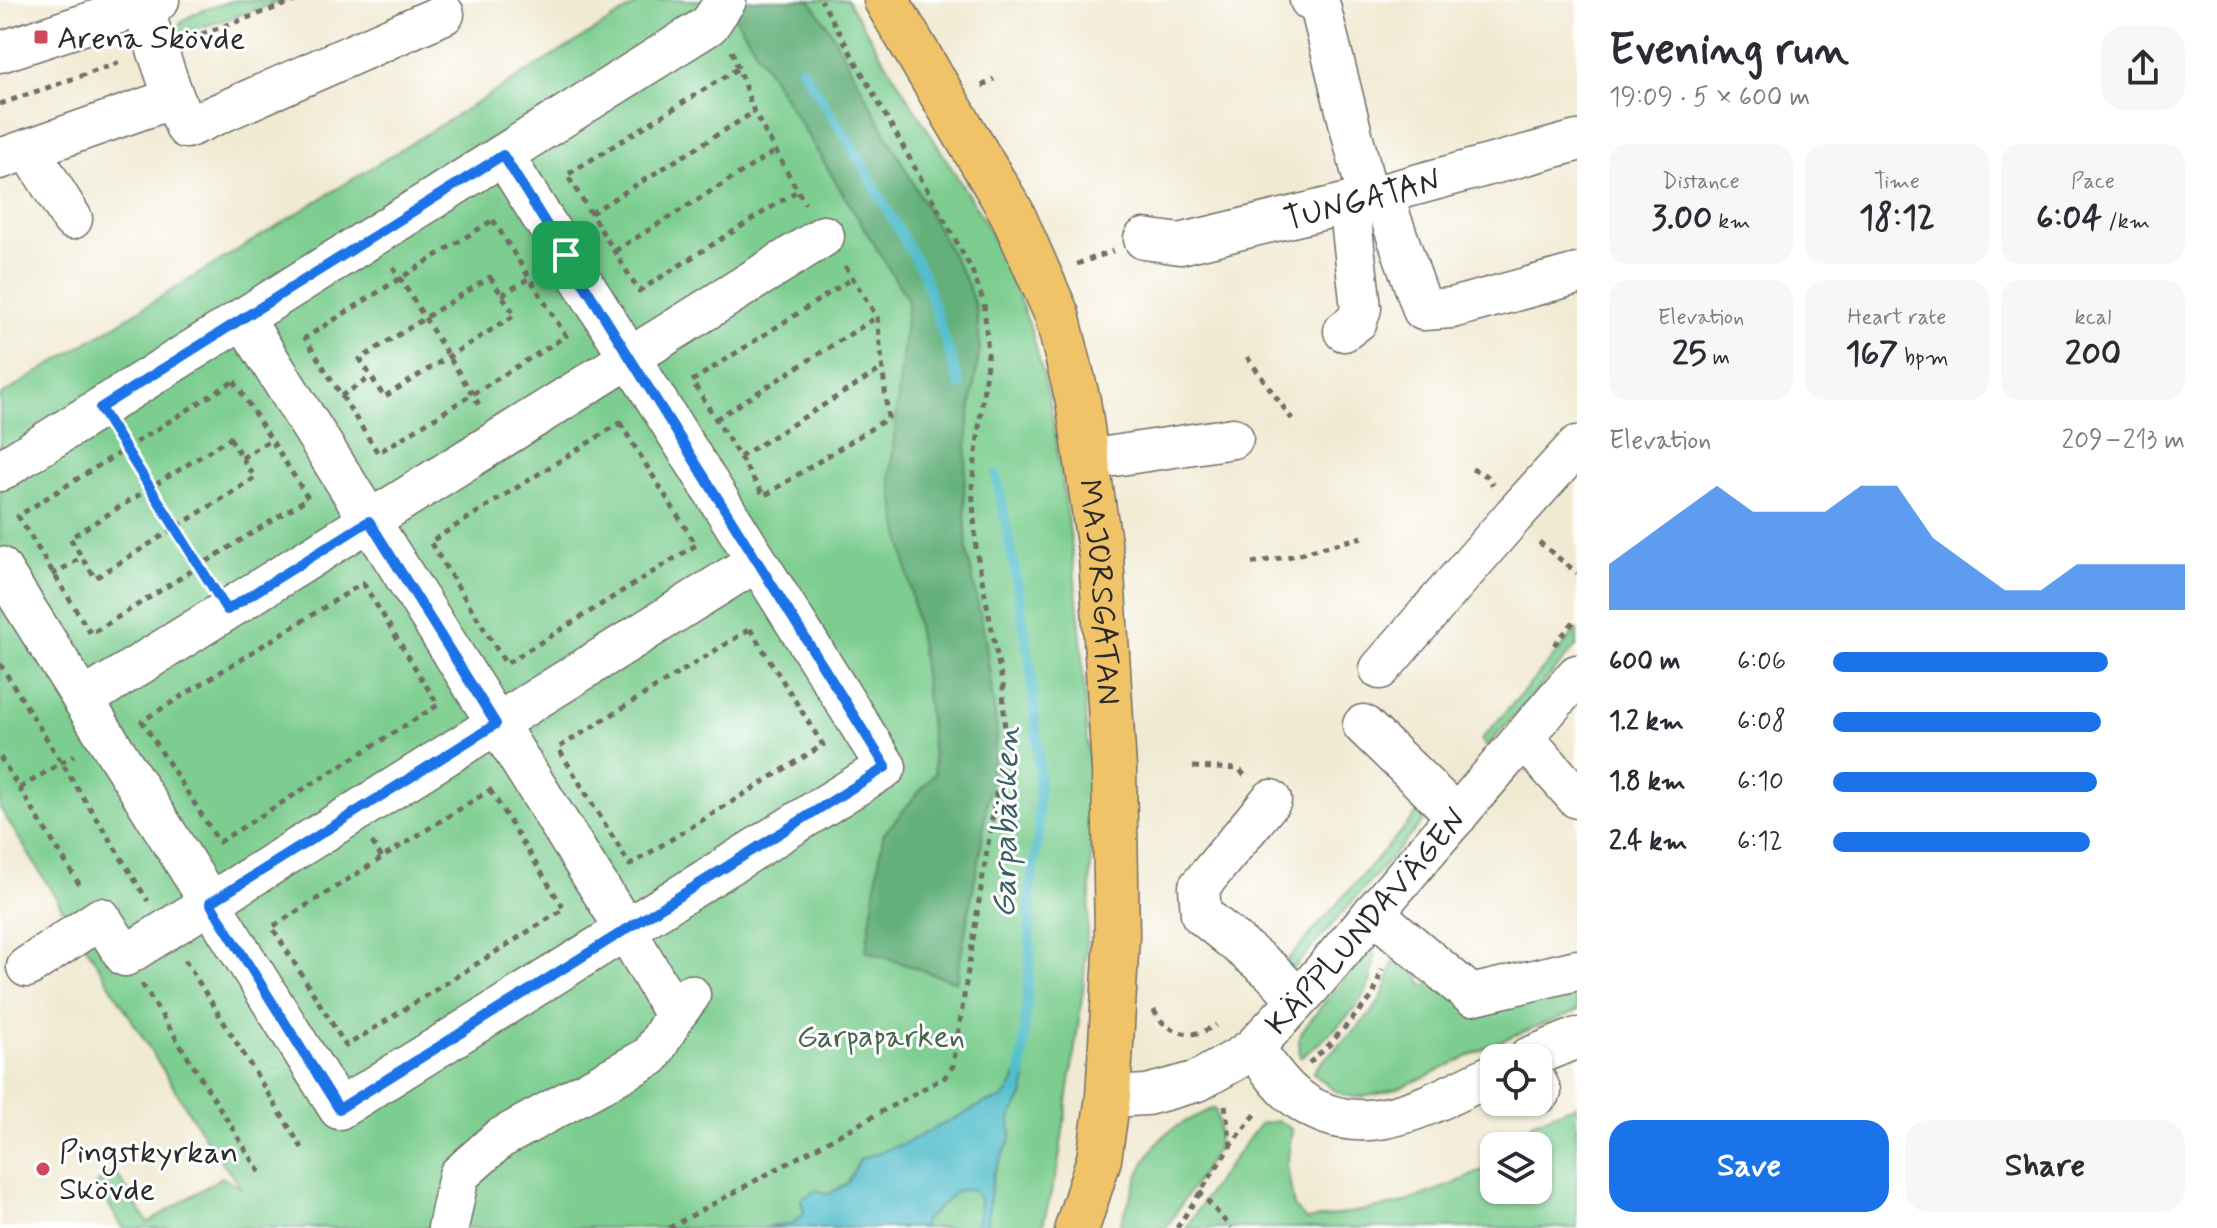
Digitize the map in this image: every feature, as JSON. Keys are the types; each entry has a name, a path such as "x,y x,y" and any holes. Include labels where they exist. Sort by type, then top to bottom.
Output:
{"main road":[{"name":"MAJORSGATAN","path":"886,0 1012,213 1057,315 1078,401 1101,557 1114,769 1117,936 1108,1097 1099,1159 1077,1228"}],"street":[{"path":"0,471 709,25 726,0"},
{"path":"1310,0 1320,6 1366,198 1423,310 1452,308 1577,274"},
{"path":"0,52 151,3 174,98 186,128 444,14"},
{"path":"72,219 14,154 174,98"},
{"name":"TUNGATAN","path":"1144,239 1180,244 1577,141"},
{"path":"0,567 339,1109 886,767 503,155"},
{"path":"1344,331 1357,321 1361,308 1366,198"},
{"path":"83,700 824,236"},
{"path":"243,318 626,930 682,1005 651,1056 499,1139 459,1175 448,1228"},
{"path":"1087,460 1233,438"},
{"path":"1380,669 1577,446"},
{"path":"27,976 101,918 125,956 757,561"},
{"name":"KÄPPLUNDAVÄGEN","path":"1108,1097 1147,1095 1198,1081 1253,1048 1577,675"},
{"path":"1363,725 1457,816"},
{"path":"1523,737 1577,798"},
{"path":"1271,800 1199,887 1201,914 1271,971 1298,999"},
{"path":"1374,912 1471,995 1577,970"},
{"path":"1552,1062 1577,1038"},
{"path":"1253,1048 1295,1097 1348,1120 1377,1120 1408,1114 1480,1081"}],"path":[{"path":"669,1228 945,1077 953,1066 1005,736 1003,686 976,549 972,486 988,354 984,303 971,268 821,0"},
{"path":"737,69 567,175 639,291 797,191"},
{"path":"977,89 994,79"},
{"path":"591,213 754,112"},
{"path":"615,251 774,152"},
{"path":"493,220 566,336 378,453 305,338 400,279 493,220"},
{"path":"374,236 527,481"},
{"path":"1069,267 1144,239"},
{"path":"490,277 515,315 384,397 360,359 425,318 490,277"},
{"path":"853,278 692,381 764,496 888,418"},
{"path":"716,419 877,317"},
{"path":"1247,357 1292,419"},
{"path":"740,457 883,368"},
{"path":"234,381 308,498 91,634 18,516 126,449 234,381"},
{"path":"100,408 253,652"},
{"path":"620,423 696,545 506,664 430,542 527,481 620,423"},
{"path":"230,438 255,478 95,578 70,538 151,488 230,438"},
{"path":"1252,563 1362,537"},
{"path":"363,583 438,705 219,842 142,721 253,652 363,583"},
{"path":"750,629 823,745 630,865 558,748 750,629"},
{"path":"20,788 105,735"},
{"path":"0,757 101,918"},
{"path":"1193,767 1239,769 1271,800"},
{"path":"490,790 564,909 346,1046 272,927 382,858 490,790"},
{"path":"125,956 263,1177"},
{"path":"1224,1102 1231,1145"},
{"path":"1177,1228 1199,1191 1263,1103"},
{"path":"1199,1191 1231,1228"}],"green space":[{"path":"235,0 286,0 172,37 190,16"},
{"name":"Garpaparken","path":"644,0 847,0 982,217 1006,265 1031,329 1050,401 1070,533 1093,791 1083,991 1058,1166 1042,1228 123,1228 96,1184 115,1171 148,1223 222,1177 241,1188 209,1144 0,808 0,396"},
{"path":"739,0 810,0 829,28 966,281 976,308 980,347 969,420 964,490 967,552 985,638 997,732 981,846 956,982 866,951 883,835 935,773 921,648 890,478 908,300 731,10"},
{"path":"1577,630 1577,645 1487,747 1481,740"},
{"path":"1425,804 1432,811 1293,969 1285,963"},
{"path":"1374,943 1371,979 1362,998 1339,1025 1300,1057 1299,1036"},
{"path":"1398,946 1405,951 1424,986 1436,979 1577,977 1577,1011 1495,1044 1480,1044 1480,1051 1410,1083 1372,1095 1343,1095 1313,1073 1377,1005"},
{"path":"1576,1105 1577,1228 1186,1228 1215,1183 1260,1124 1278,1121 1292,1130 1287,1166 1294,1207 1307,1220 1401,1204 1480,1171 1480,1204 1552,1204 1552,1132 1535,1132 1531,1123"},
{"path":"1214,1108 1218,1128 1217,1149 1166,1228 1119,1228 1139,1174 1153,1148 1174,1128"}],"water":[{"path":"1016,1075 1026,1078 1024,1095 1010,1119 1011,1139 993,1174 986,1228 974,1228 979,1218 980,1199 972,1189 957,1191 924,1221 922,1228 762,1228 794,1223 804,1213 801,1200 816,1190 828,1194 847,1184 860,1159 906,1143 987,1102 998,1100 1009,1090"}],"waterway":[{"path":"802,69 849,142 923,273 960,386"},
{"name":"Garpabäcken","path":"996,475 1030,663 1039,761 1038,839 1030,890 1030,958 1021,1077"}],"place":[{"name":"Arena Skövde","path":"41,37"},
{"name":"Pingstkyrkan Skövde","path":"43,1169"}],"route":[{"path":"503,155 566,255 886,767 339,1109 210,903 496,724 369,521 227,610 100,408 503,155"}]}
